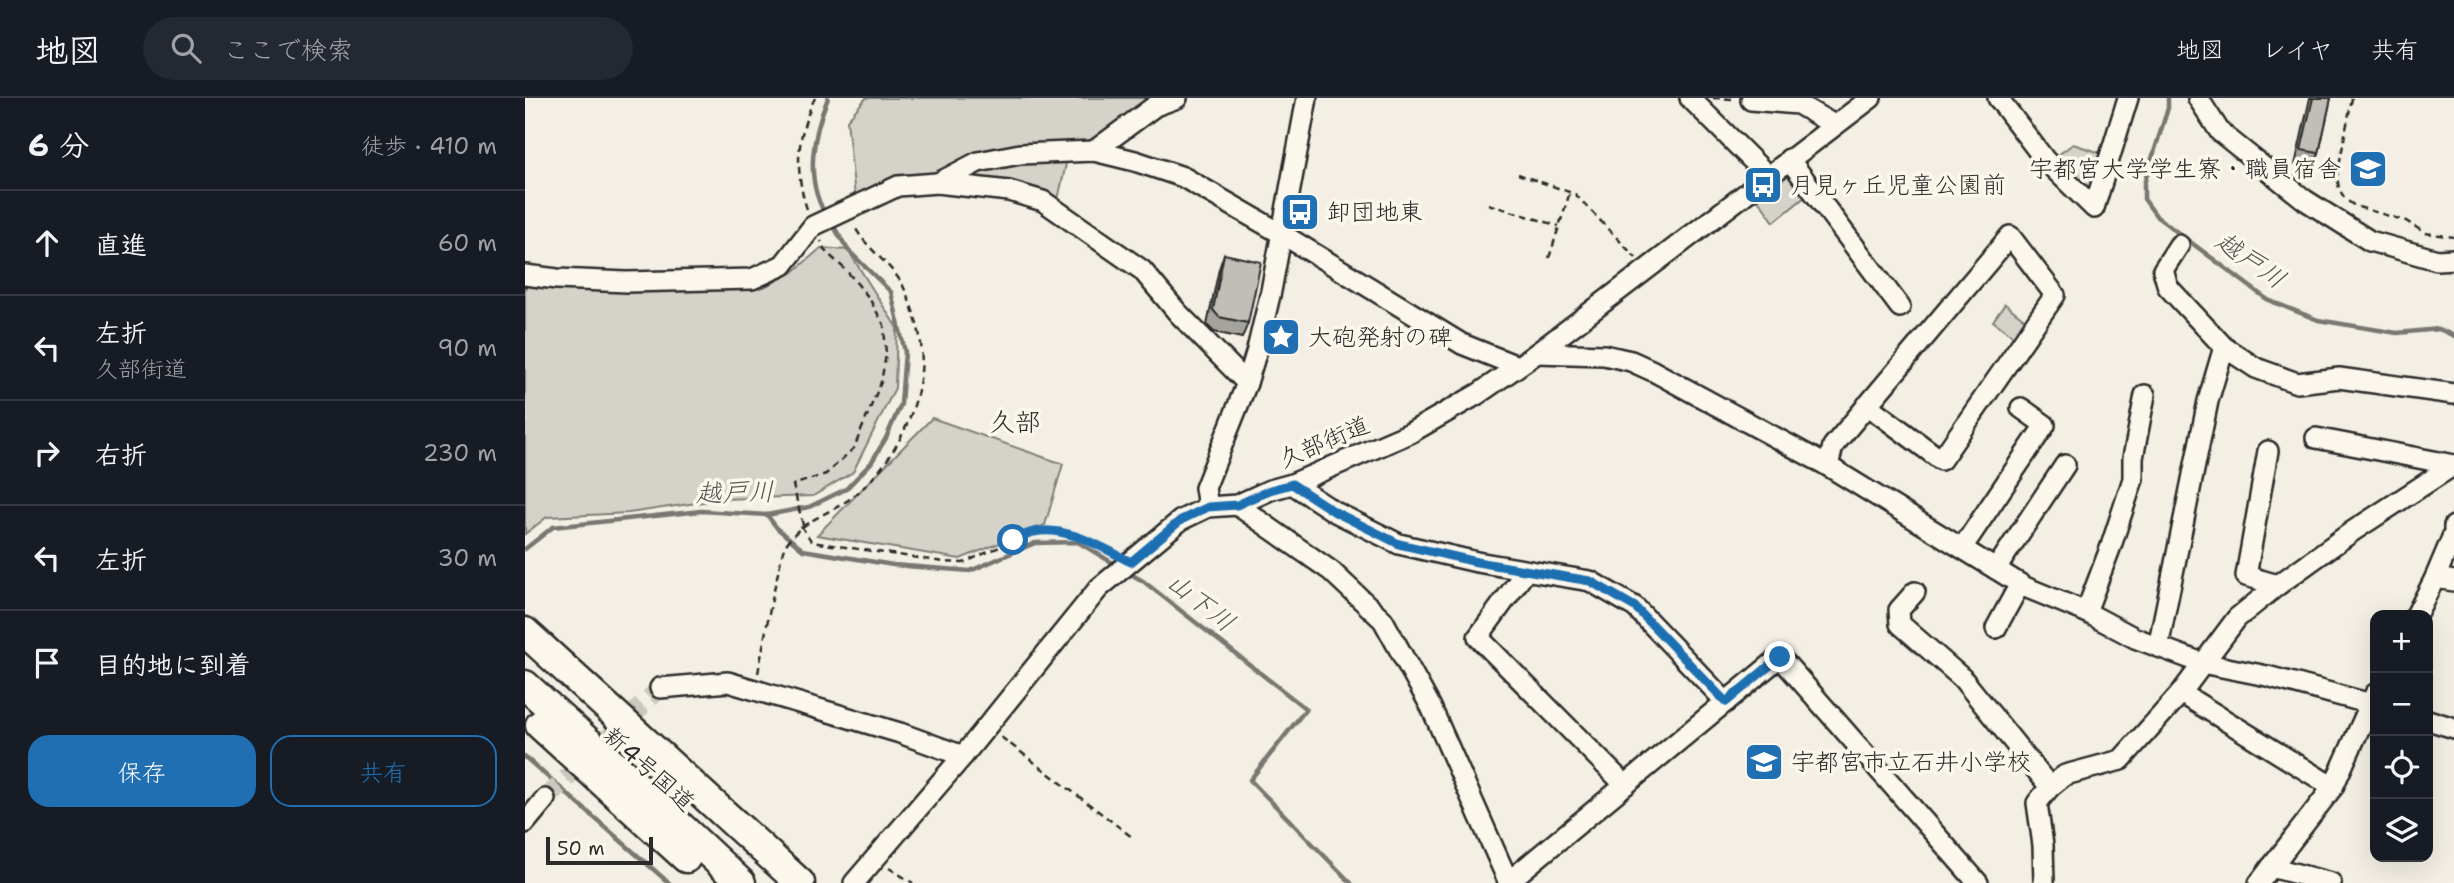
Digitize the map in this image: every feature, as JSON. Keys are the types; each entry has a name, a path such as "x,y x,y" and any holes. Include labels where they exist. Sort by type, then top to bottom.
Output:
{"highway":[{"path":"525,632 800,883"},
{"name":"新4号国道","path":"525,656 741,883"},
{"name":"新4号国道","path":"525,685 773,883"},
{"path":"525,711 715,883"}],"street":[{"path":"1094,151 1155,106 1177,98"},
{"path":"1208,507 1205,488 1247,383 1260,337 1307,98"},
{"path":"1690,98 1769,177"},
{"name":"久部街道","path":"854,883 963,756 1099,588 1181,520 1208,507 1237,505 1270,490 1292,484 1410,433 1478,394 1537,353 1871,98"},
{"path":"1998,98 2045,160 2094,208 2128,98"},
{"path":"2198,98 2220,132 2305,200 2370,241 2437,260 2454,259"},
{"path":"1751,99 1798,104 1835,125"},
{"path":"937,183 978,162 1020,154 1094,151 1135,161 1183,177 1282,233 1462,344 1517,366"},
{"path":"1789,159 1899,307"},
{"path":"525,275 627,282 752,279 783,265 813,226 898,186 937,183 1009,191 1043,201 1142,270 1178,313 1247,383"},
{"path":"1828,466 1833,446 1867,405 1938,320 2010,236 2055,295 1941,460 1867,405"},
{"path":"2179,245 2163,270 2168,287 2224,347 2256,368 2297,383 2339,378 2454,394"},
{"path":"2158,647 2209,401 2224,347"},
{"path":"1537,353 1604,355 1631,361 1653,371 1828,466 2020,584 2086,612 2135,638 2202,663 2370,699"},
{"path":"2086,612 2112,546 2133,479 2133,458 2145,395"},
{"path":"1962,548 2045,425 2021,408"},
{"path":"2316,438 2454,465"},
{"path":"2268,451 2246,576 2278,585"},
{"path":"1996,569 2065,465"},
{"path":"2045,883 2037,803 2050,787 2066,775 2121,760 2181,693 2237,618 2353,531 2454,465"},
{"path":"1292,484 1335,512 1399,544 1477,562 1590,581 1635,607 1726,702"},
{"path":"1237,505 1331,571 1383,620 1431,707 1503,880 1625,785 1780,657 1978,883"},
{"path":"2420,610 2445,580 2454,526"},
{"path":"1526,570 1478,637 1625,785"},
{"path":"1996,628 2020,584"},
{"path":"1915,592 1899,610 1899,624 1962,678 2050,787"},
{"path":"660,688 728,682 900,733 963,756"},
{"path":"2181,693 2333,788"},
{"path":"2265,875 2333,788 2370,709"},
{"path":"2433,722 2454,728"},
{"path":"525,823 545,799"},
{"path":"2265,875 2331,883"}],"path":[{"path":"815,98 804,119 798,147 801,191 825,251 846,270 869,298 884,325 886,355 881,382 854,448 825,474 793,485 802,526 812,542 963,563 1036,531 1061,532 1088,541 1131,562"},
{"path":"1711,98 1751,99"},
{"path":"2352,98 2337,176 2339,189 2345,199 2355,206 2406,221 2425,233 2454,237"},
{"path":"1518,174 1575,194 1646,268"},
{"path":"1549,258 1570,192"},
{"path":"1488,204 1559,226"},
{"path":"755,690 772,596 785,545 802,526 836,510 859,492 889,457 908,426 920,383 921,344 903,285 865,244 846,210"},
{"path":"987,726 1132,837"},
{"path":"875,859 913,883"}],"shaded area":[{"path":"866,98 1149,98 1138,119 1068,155 1057,204 1006,184 855,197 847,120"},
{"path":"2073,144 2104,154 2094,187 2084,189 2054,158"},
{"path":"1783,168 1806,196 1774,222 1754,194"},
{"path":"821,248 848,250 897,328 895,388 853,472 813,496 723,499 629,513 547,517 525,534 525,283 654,288 764,287 792,273"},
{"path":"2005,304 2028,322 2017,339 1993,321"},
{"path":"932,418 1063,464 1045,525 960,559 817,535"}],"building":[{"path":"2313,98 2331,98 2319,153 2301,150"},
{"path":"1224,254 1261,262 1248,323 1219,317 1213,310"}],"waterway":[{"name":"越戸川","path":"826,215 815,187 813,156 818,126 828,98"},
{"name":"越戸川","path":"2168,98 2168,108 2144,184 2144,199 2157,217 2268,300 2318,320 2397,333 2439,329 2454,336"},
{"name":"越戸川","path":"525,549 553,527 701,511 767,515 809,507 846,489 871,463 901,404 905,352 891,292 848,250 831,222"},
{"name":"山下川","path":"767,515 777,528 803,550 893,565 970,571 1035,543 1078,542 1116,565"},
{"name":"山下川","path":"1127,572 1143,581 1306,709 1250,780 1351,883"},
{"path":"525,757 669,883"}],"tunnel":[{"path":"545,799 660,688"}],"place":[{"name":"宇都宮大学学生寮・職員宿舎","path":"2368,169"},
{"name":"月見ヶ丘児童公園前","path":"1763,185"},
{"name":"卸団地東","path":"1300,212"},
{"name":"大砲発射の碑","path":"1281,337"},
{"name":"宇都宮市立石井小学校","path":"1764,762"}],"district":[{"name":"久部","path":"1015,422"}],"route":[{"path":"1013,540 1036,531 1061,532 1088,541 1131,562 1181,520 1208,507 1237,505 1270,490 1292,484 1335,512 1399,544 1477,562 1590,581 1635,607 1726,702 1780,657"}]}
